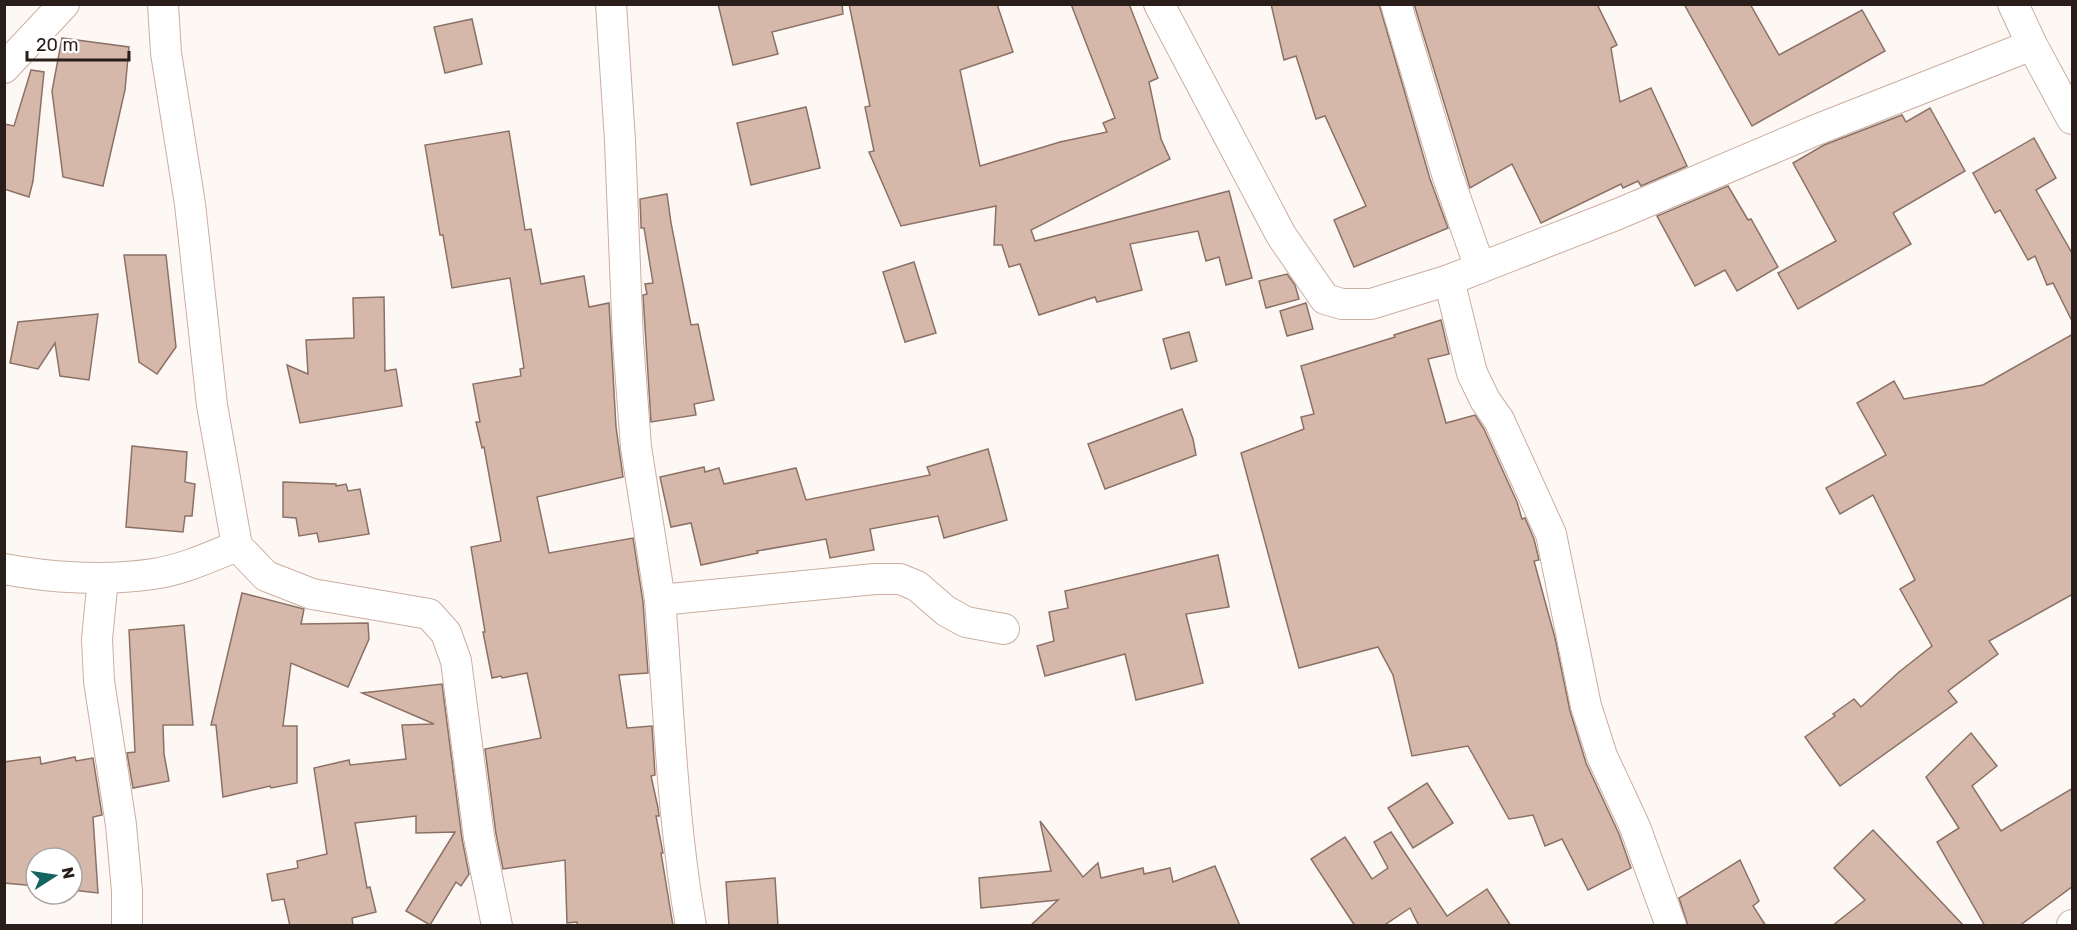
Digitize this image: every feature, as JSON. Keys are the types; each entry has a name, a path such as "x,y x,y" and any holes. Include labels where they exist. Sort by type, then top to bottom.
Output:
{"street":[{"path":"4,68 64,4"},
{"path":"163,4 166,53 190,204 212,405 237,546 266,576 312,594 429,614 446,633 456,661 479,837 497,926"},
{"path":"611,4 636,447 660,600 673,796 691,926"},
{"path":"1159,4 1281,235 1325,299 1342,304 1371,304 1449,280 1618,214 1816,130 2032,45"},
{"path":"1396,4 1426,110 1480,268"},
{"path":"2013,4 2032,45 2073,119"},
{"path":"1449,280 1472,373 1485,400 1499,420 1551,534 1586,706 1602,756 1635,827 1671,926"},
{"path":"4,568 103,578 154,574 195,563 237,546"},
{"path":"103,578 97,639 99,681 121,825 128,891 127,926"},
{"path":"660,600 876,579 900,579 917,586 946,611 966,622 1004,629"}],"building":[{"path":"718,4 842,4 843,14 772,32 778,54 733,65"},
{"path":"849,4 997,4 1013,52 960,70 980,166 1060,142 1107,132 1103,123 1115,118 1071,4 1129,4 1158,78 1149,82 1161,139 1170,159 1031,230 1035,241 1229,191 1252,278 1226,285 1219,257 1206,261 1198,231 1130,244 1142,290 1097,302 1095,297 1039,315 1020,264 1009,267 1002,245 994,245 996,206 901,226 869,152 874,151 865,107 870,106"},
{"path":"1271,4 1379,4 1430,179 1448,228 1354,267 1334,220 1366,206 1325,116 1316,119 1296,56 1284,60"},
{"path":"1414,4 1597,4 1617,45 1611,48 1620,102 1651,88 1687,166 1641,186 1638,181 1623,188 1621,184 1541,223 1512,164 1470,188"},
{"path":"1684,4 1750,4 1779,55 1862,10 1885,51 1752,126"},
{"path":"472,19 482,64 445,73 434,27"},
{"path":"62,38 129,47 125,90 103,186 63,177 52,91"},
{"path":"31,70 44,72 33,181 29,197 4,189 4,124 14,126"},
{"path":"806,107 820,168 751,185 737,123"},
{"path":"1930,108 1965,171 1893,213 1911,244 1798,309 1778,273 1836,241 1793,163 1824,145 1902,115 1906,122"},
{"path":"509,131 525,230 531,229 541,284 584,276 589,307 609,303 616,427 623,477 537,497 549,553 633,538 643,602 648,673 619,675 627,728 652,726 655,775 651,776 658,808 659,816 656,816 673,926 578,926 577,922 567,923 565,860 503,869 485,749 541,738 527,673 492,678 483,632 485,632 471,547 501,541 484,447 482,448 476,422 480,422 473,384 521,376 520,369 524,368 510,278 452,288 443,235 440,235 425,145"},
{"path":"2034,138 2056,178 2036,190 2073,255 2073,323 2053,283 2047,285 2035,256 2028,260 2000,210 1995,213 1973,173"},
{"path":"1728,186 1748,220 1751,219 1778,267 1737,291 1725,270 1695,286 1657,216"},
{"path":"667,194 691,325 698,324 714,400 694,404 696,415 651,422 643,295 647,294 645,284 653,283 644,228 641,228 640,199"},
{"path":"124,255 166,255 176,347 157,374 139,362"},
{"path":"914,262 936,333 905,342 883,272"},
{"path":"1287,274 1295,285 1299,299 1266,308 1259,281"},
{"path":"384,297 385,371 396,369 402,406 300,423 287,365 308,374 306,340 354,338 353,298"},
{"path":"1306,303 1313,329 1287,336 1280,311"},
{"path":"98,314 89,380 60,376 55,343 38,369 10,363 18,322"},
{"path":"1441,320 1449,354 1428,359 1446,423 1475,415 1484,429 1517,502 1522,519 1525,518 1534,539 1539,560 1534,561 1555,638 1570,711 1586,763 1619,834 1631,868 1588,890 1562,839 1545,846 1533,815 1509,819 1468,746 1412,756 1393,675 1378,647 1299,668 1241,453 1304,429 1301,417 1314,414 1301,366"},
{"path":"1189,332 1197,361 1171,369 1163,339"},
{"path":"2073,334 2073,594 1989,641 1998,654 1948,691 1957,702 1840,786 1805,737 1854,699 1861,707 1932,646 1900,589 1915,580 1873,495 1840,514 1826,488 1886,455 1857,403 1894,381 1904,399 1983,385"},
{"path":"1182,409 1196,455 1105,489 1088,444"},
{"path":"132,446 187,452 185,482 195,484 192,516 185,516 183,532 126,527"},
{"path":"988,449 1007,520 944,538 938,516 870,529 874,550 830,558 826,539 757,551 758,553 701,565 691,523 671,527 660,477 704,467 705,472 719,468 724,484 796,468 806,500 930,475 927,467"},
{"path":"283,482 336,484 336,486 346,484 348,491 360,489 369,534 319,542 317,533 299,536 296,518 283,517"},
{"path":"1218,555 1229,607 1186,614 1203,683 1136,700 1125,654 1045,676 1037,646 1054,641 1049,612 1068,608 1065,591"},
{"path":"242,593 304,609 301,624 368,623 369,639 348,687 291,663 283,726 297,726 297,783 271,788 270,786 223,797 216,725 211,725"},
{"path":"184,625 193,725 163,725 164,754 169,781 133,788 127,753 135,752 129,630"},
{"path":"442,684 462,839 469,874 461,886 456,882 430,925 406,911 455,832 416,833 416,816 355,823 367,888 370,887 376,912 352,918 353,926 290,926 284,899 272,901 267,874 298,868 297,861 327,854 314,768 349,760 350,765 406,759 402,725 434,724 362,693"},
{"path":"1971,733 1997,766 1972,786 2001,831 2073,788 2073,886 2019,926 1985,926 1937,842 1959,828 1926,777"},
{"path":"40,757 41,764 75,757 76,761 93,758 102,815 93,817 98,893 84,891 84,846 24,846 24,885 4,883 4,762"},
{"path":"1427,783 1453,823 1413,848 1388,808"},
{"path":"1040,821 1083,877 1098,863 1101,878 1143,868 1144,874 1170,868 1173,882 1215,866 1240,926 1030,926 1058,900 981,908 979,878 1051,871"},
{"path":"1873,830 1964,926 1832,926 1865,900 1834,868"},
{"path":"1391,832 1447,916 1487,889 1511,926 1419,926 1410,908 1383,926 1355,926 1311,859 1345,837 1372,879 1388,868 1374,842"},
{"path":"1740,860 1759,901 1753,906 1766,926 1688,926 1679,898"},
{"path":"775,878 778,926 729,926 726,882"}]}
